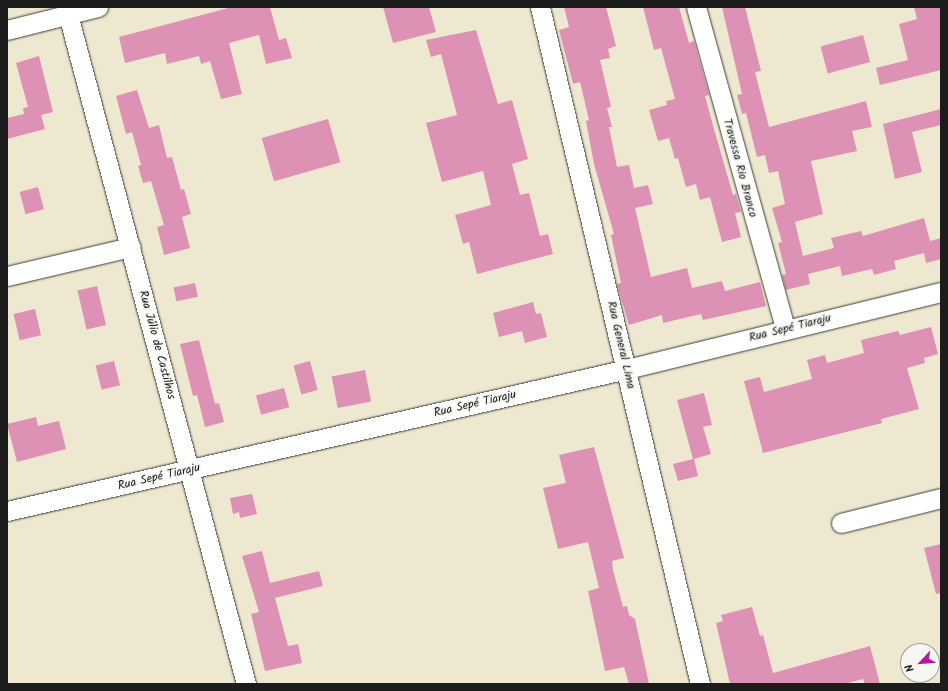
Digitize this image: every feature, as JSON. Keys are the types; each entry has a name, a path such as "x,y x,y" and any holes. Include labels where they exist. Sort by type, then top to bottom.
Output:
{"street":[{"path":"7,30 67,11 98,7"},
{"name":"Rua General Lima","path":"540,7 627,369 700,684"},
{"name":"Travessa Rio Branco","path":"696,7 785,329"},
{"name":"Rua Júlio de Castilhos","path":"67,11 191,469 246,684"},
{"path":"7,276 131,247"},
{"name":"Rua Sepé Tiaraju","path":"7,511 627,369 785,329 941,292"},
{"path":"842,523 941,498"}],"building":[{"path":"232,7 270,7 279,40 286,38 292,58 266,64 259,35 229,43 242,94 221,99 210,61 201,64 199,56 167,64 165,53 125,63 119,37"},
{"path":"383,7 429,7 436,32 393,43"},
{"path":"564,7 606,7 616,46 608,49 610,58 600,60 611,107 607,108 612,127 609,127 617,167 629,165 634,188 648,185 653,204 635,208 651,277 687,268 692,288 722,281 725,291 760,282 766,306 703,320 701,314 663,323 662,315 629,325 617,284 621,283 611,235 614,234 594,164 586,121 589,120 580,82 573,84 559,30 569,27"},
{"path":"643,7 679,7 689,43 694,41 709,95 705,96 714,129 733,195 736,194 741,212 735,213 741,237 722,242 710,197 700,200 696,184 686,187 678,158 675,159 669,138 658,141 649,110 667,105 666,101 675,99 661,48 654,50"},
{"path":"722,7 745,7 761,71 755,72 769,127 866,101 872,127 852,131 857,151 811,161 823,214 795,222 803,256 834,248 831,238 861,231 863,236 924,218 930,241 941,238 941,259 926,263 924,253 894,261 896,269 874,275 872,269 842,276 840,266 808,274 810,284 786,290 782,275 786,274 778,243 782,242 772,208 785,204 778,171 769,173 765,155 757,157 746,113 742,114 737,95 742,94"},
{"path":"914,7 941,7 941,70 880,85 876,68 908,60 899,24 917,19"},
{"path":"476,30 498,104 512,100 528,159 512,164 520,195 529,193 540,236 548,234 553,254 477,274 469,242 463,244 455,215 491,205 483,171 442,182 426,123 457,115 441,54 431,57 426,40"},
{"path":"863,35 870,62 828,73 820,46"},
{"path":"39,56 53,112 41,115 45,129 7,139 7,118 24,114 23,108 28,107 16,63"},
{"path":"137,90 149,128 159,125 167,158 172,157 181,190 184,189 191,214 182,217 190,248 164,255 157,227 164,225 151,181 143,183 138,166 141,165 132,132 126,134 116,96"},
{"path":"941,109 941,125 912,132 922,172 895,179 883,124"},
{"path":"328,119 340,162 274,181 262,138"},
{"path":"38,187 44,209 26,214 20,192"},
{"path":"195,283 198,297 176,301 173,288"},
{"path":"97,286 106,325 87,329 78,290"},
{"path":"533,302 536,314 541,313 547,337 525,343 522,331 499,337 493,313"},
{"path":"35,309 41,335 20,340 14,314"},
{"path":"931,327 938,354 924,358 925,363 907,368 919,409 881,419 882,423 763,453 744,381 760,377 764,392 812,379 807,360 825,355 827,363 864,353 861,340 898,331 900,335"},
{"path":"199,340 215,404 219,403 224,422 205,427 197,395 193,396 180,344"},
{"path":"114,361 120,385 102,390 96,366"},
{"path":"310,361 318,390 301,394 294,365"},
{"path":"365,370 371,401 338,408 332,376"},
{"path":"284,388 289,407 261,415 256,396"},
{"path":"704,393 712,425 703,427 711,454 694,459 698,476 678,481 673,464 693,459 677,400"},
{"path":"36,417 38,426 59,421 66,449 17,462 7,424"},
{"path":"594,447 624,558 612,561 613,570 623,607 627,606 629,615 635,619 649,684 629,684 624,667 605,671 588,591 599,588 588,542 558,549 543,488 566,483 559,455"},
{"path":"252,494 257,514 240,518 239,512 233,514 230,498"},
{"path":"941,544 941,593 936,594 924,548"},
{"path":"262,551 270,583 319,571 323,586 275,598 288,646 298,644 302,663 265,671 251,614 259,612 242,556"},
{"path":"752,607 760,636 763,635 773,673 870,646 880,684 865,684 863,679 844,684 730,684 716,623 723,621 721,615"}]}
